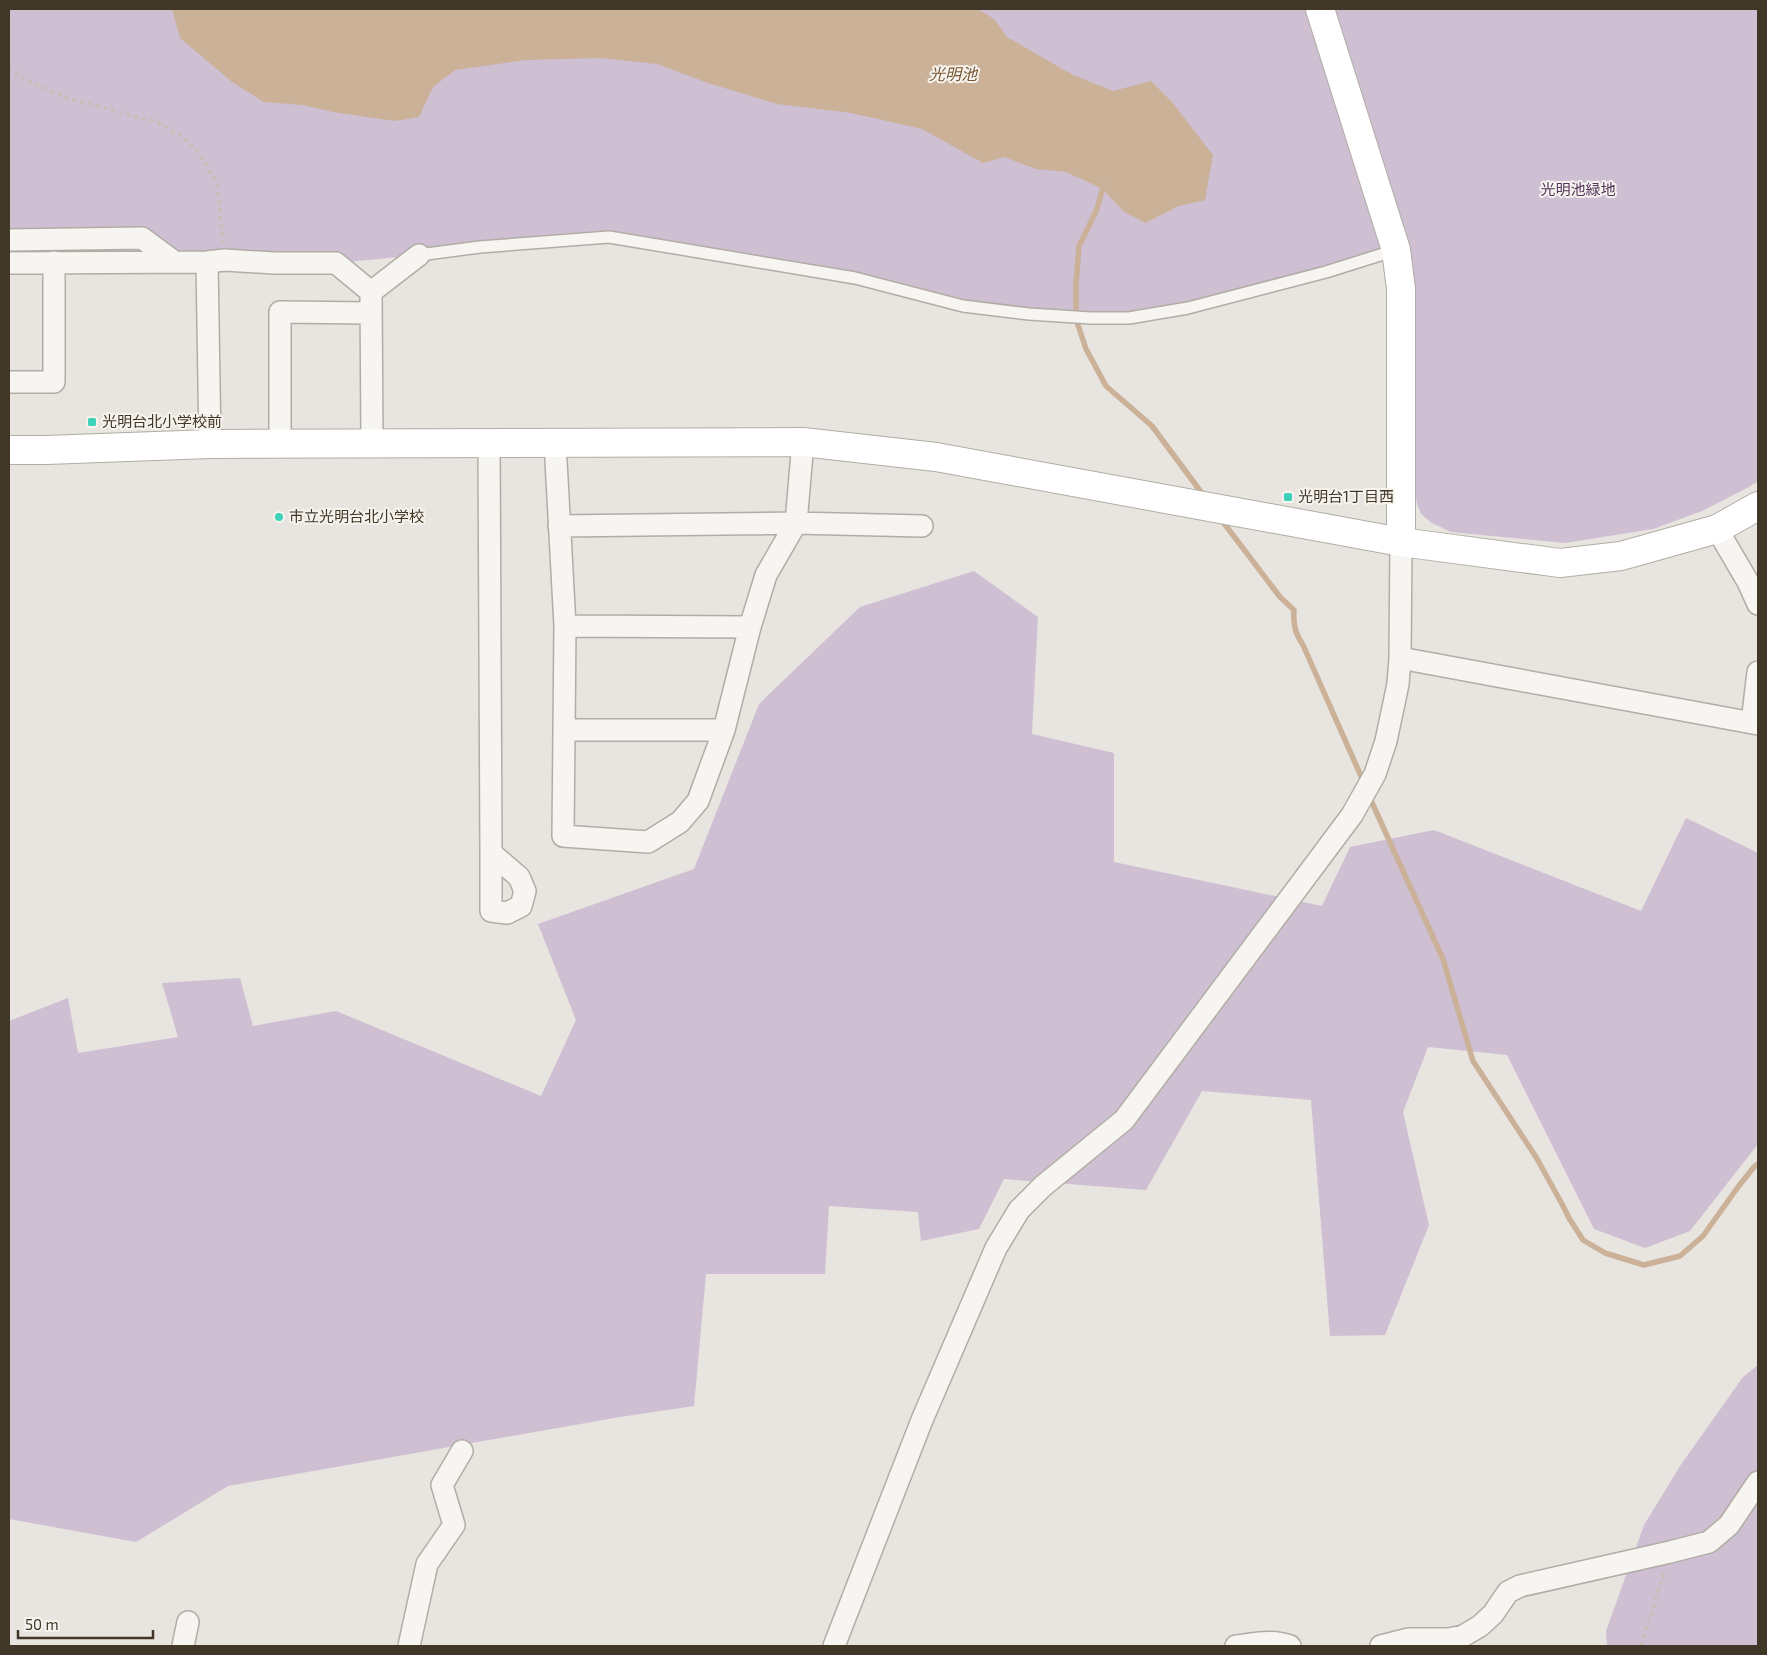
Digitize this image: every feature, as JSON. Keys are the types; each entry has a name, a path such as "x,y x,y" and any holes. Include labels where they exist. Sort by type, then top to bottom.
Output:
{"street":[{"path":"834,1646 922,1420 996,1248 1019,1210 1043,1186 1124,1120 1352,815 1374,774 1386,741 1398,684 1400,658 1401,289 1396,250 1320,9"},
{"path":"9,240 142,238 174,262"},
{"path":"280,443 280,312 371,303 419,255"},
{"path":"210,444 216,261"},
{"path":"9,263 216,261 274,264 336,263 371,303 372,443"},
{"path":"9,382 54,382 54,262"},
{"path":"555,442 565,626 563,836 648,842 680,822 698,801 724,730 750,627 766,575 796,523 803,442"},
{"path":"9,450 280,443 803,442 936,457 1401,542 1560,563 1621,556 1717,529 1758,506"},
{"path":"489,443 492,853"},
{"path":"559,526 796,523 922,526"},
{"path":"1717,529 1748,582 1758,604"},
{"path":"565,626 750,627"},
{"path":"1400,658 1755,723 1758,672"},
{"path":"564,730 724,730"},
{"path":"409,1646 427,1564 454,1525 442,1485 462,1451"},
{"path":"1381,1646 1408,1639 1449,1639 1463,1636 1480,1626 1493,1614 1508,1592 1520,1586 1709,1542 1729,1524 1758,1482"},
{"path":"183,1646 188,1622"},
{"path":"1236,1646 1266,1642 1282,1643 1290,1646"}],"lane":[{"path":"419,255 480,247 609,237 855,278 963,306 1068,317 1129,318 1188,308 1326,272 1396,250"}],"path":[{"path":"9,67 22,79 71,99 157,122 182,136 200,154 217,184 216,261"},
{"path":"1641,1646 1670,1552"}],"green space":[{"name":"光明池緑地","path":"9,9 1758,9 1758,481 1702,511 1653,529 1565,543 1451,532 1432,523 1421,514 1417,504 1413,472 1415,312 1413,285 1406,245 1129,318 963,306 855,278 609,237 336,263 9,263"},
{"path":"974,571 1038,617 1032,734 1114,753 1114,862 1322,906 1350,847 1434,830 1641,911 1686,818 1758,853 1758,1144 1690,1231 1645,1248 1594,1229 1507,1055 1428,1047 1403,1112 1429,1225 1385,1335 1330,1336 1311,1100 1202,1091 1146,1190 1004,1179 979,1229 921,1241 918,1212 829,1206 825,1274 706,1274 694,1406 620,1417 228,1486 136,1542 9,1519 9,1021 68,998 78,1053 178,1037 162,983 240,978 253,1026 336,1011 541,1096 576,1020 538,924 694,869 759,704 860,607"},
{"path":"1758,1365 1758,1646 1607,1646 1606,1631 1644,1525 1680,1466 1743,1377"}],"water":[{"name":"光明池","path":"172,9 978,9 994,19 1007,37 1073,75 1113,91 1151,81 1172,102 1213,155 1205,200 1179,206 1145,223 1123,211 1103,189 1066,172 1036,169 1004,157 983,163 922,129 851,113 777,104 708,83 657,64 600,58 526,60 455,70 433,87 419,117 394,121 333,112 302,105 264,102 232,82 180,38"}],"waterway":[{"path":"1104,183 1097,209 1079,246 1076,284 1078,325 1086,349 1106,386 1152,426 1204,496"},
{"path":"1220,518 1280,597 1294,610 1296,632 1364,783"},
{"path":"1369,796 1443,959 1473,1061 1536,1157 1583,1240 1605,1253 1644,1265 1680,1256 1703,1236 1738,1187 1758,1164"}],"place":[{"name":"光明台北小学校前","path":"92,422"},
{"name":"光明台1丁目西","path":"1288,497"},
{"name":"市立光明台北小学校","path":"279,517"}]}
